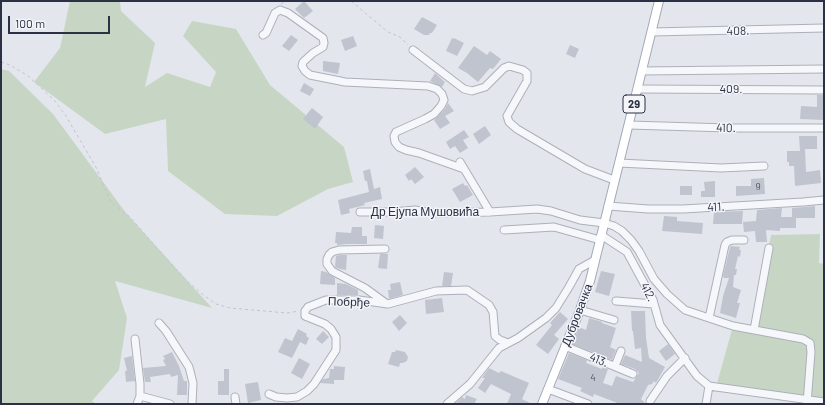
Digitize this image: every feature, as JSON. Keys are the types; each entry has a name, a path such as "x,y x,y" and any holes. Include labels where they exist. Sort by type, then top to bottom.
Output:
{"main road":[{"name":"29","path":"604,223 659,1"},
{"name":"Дубровачка","path":"542,404 580,310 604,223"}],"street":[{"path":"263,35 266,33 275,13 280,10 288,13 323,38 323,47 303,62 302,66 310,75 345,82 428,86 437,89 442,94 444,100 441,106 434,114 396,132 394,136 395,142 399,148 419,153 464,169"},
{"name":"408.","path":"652,32 824,28"},
{"path":"412,50 464,89 472,91 485,87 504,68 509,66 527,73 527,81 507,116 509,122 517,129 585,169 614,180"},
{"name":"409.","path":"642,71 824,69"},
{"name":"409.","path":"638,89 824,90"},
{"name":"410.","path":"629,124 728,128 824,128"},
{"name":"Др Ејупа Мушовића","path":"460,162 490,212"},
{"path":"619,163 721,168 764,166"},
{"name":"411.","path":"608,206 648,209 683,209 824,200"},
{"name":"Др Ејупа Мушовића","path":"360,212 394,212 415,210 433,213 544,209 580,220 604,223 614,226 622,231 631,240 654,279 667,294 685,310 733,326 803,339 810,343 811,352 807,402"},
{"name":"412.","path":"504,230 554,227 600,238 626,252 654,304 660,325 697,376 709,386"},
{"path":"709,318 725,245 727,242 732,240 744,240"},
{"path":"385,248 339,250 332,252 329,255 327,264 332,271 365,288 388,304"},
{"path":"754,330 769,248"},
{"path":"447,404 470,384 499,348 546,318 556,308 579,269 595,260"},
{"name":"Побрђе","path":"269,394 276,397 292,398 297,397 307,391 314,384 336,350 336,337 325,324 305,316 305,312 308,307 326,300 359,300 388,304 421,296 430,292 467,290 488,305 493,312 496,336 500,340 508,343"},
{"path":"616,301 654,304"},
{"path":"580,310 614,320"},
{"path":"159,323 166,331 189,367 193,384 192,404"},
{"path":"135,339 140,384 140,396 137,404"},
{"name":"413.","path":"565,346 633,374"},
{"path":"615,366 621,351"},
{"path":"650,401 667,376 685,358"},
{"path":"706,404 709,386 807,402 824,402"},
{"path":"548,389 588,404"},
{"path":"140,396 170,404"}],"path":[{"path":"351,1 388,32 400,37 412,50"},
{"path":"1,62 10,65 28,76 54,100 66,116 97,169 110,201 130,217 163,256 202,294 216,304 230,308 287,313 308,307"}],"green space":[{"path":"70,1 120,1 121,11 155,43 145,87 167,73 210,87 216,72 183,36 192,21 236,29 270,85 344,147 353,182 328,189 277,216 225,214 168,171 166,119 105,134 34,82 60,48"},
{"path":"1,69 9,71 53,114 126,213 212,308 115,281 127,318 119,370 92,401 96,404 1,404"},
{"path":"820,234 819,263 824,264 824,402 716,387 733,326 754,329 771,235"}],"building":[{"path":"304,1 313,11 304,18 295,9"},
{"path":"422,17 437,25 429,35 424,35 414,29"},
{"path":"291,35 298,40 289,51 282,46"},
{"path":"353,36 357,46 345,51 341,40"},
{"path":"452,38 464,43 457,56 446,51"},
{"path":"570,45 579,49 575,58 566,54"},
{"path":"474,46 487,55 490,51 501,59 493,69 490,68 478,82 458,68"},
{"path":"323,61 340,63 338,74 323,71"},
{"path":"435,73 445,82 442,87 430,81"},
{"path":"304,83 314,89 310,96 300,91"},
{"path":"817,95 824,95 824,120 800,119 801,106 817,107"},
{"path":"448,103 454,111 445,116 450,123 440,129 434,120 445,109"},
{"path":"312,108 323,117 315,129 303,119"},
{"path":"485,126 491,135 479,144 473,134"},
{"path":"464,130 469,137 463,140 468,148 460,153 455,146 450,149 446,142"},
{"path":"799,136 817,136 817,149 805,149 806,172 820,170 821,183 795,186 794,166 789,166 789,162 787,162 787,151 800,151"},
{"path":"415,167 424,177 415,184 411,179 409,181 405,175"},
{"path":"370,169 374,189 380,187 382,199 364,203 365,205 349,209 350,213 341,215 338,200 369,192 363,171"},
{"path":"764,178 765,194 736,196 736,186 751,186 751,179"},
{"path":"715,181 715,197 701,197 701,191 705,191 704,182"},
{"path":"463,183 465,186 467,185 473,195 460,202 452,189"},
{"path":"680,186 692,186 692,195 680,195"},
{"path":"815,206 815,218 796,218 796,228 780,228 780,231 766,230 767,242 756,242 755,231 744,232 743,222 756,221 757,210 782,208 781,217 792,217 792,208"},
{"path":"743,211 742,224 713,224 714,212"},
{"path":"664,216 677,217 677,221 703,223 702,234 662,231"},
{"path":"375,225 384,226 383,239 374,238"},
{"path":"352,227 362,227 362,236 367,236 367,244 337,245 337,243 335,243 336,232 351,233"},
{"path":"731,246 740,247 739,250 741,250 735,269 737,269 736,275 734,275 733,287 741,290 737,303 740,303 736,318 720,313 723,296 729,278 724,278 723,276"},
{"path":"380,254 388,254 387,269 378,268"},
{"path":"347,255 346,270 335,267 336,256"},
{"path":"321,271 326,272 335,278 335,285 320,284"},
{"path":"601,271 615,274 609,296 595,292"},
{"path":"444,272 453,273 451,286 442,286"},
{"path":"400,282 403,295 389,299 388,290 391,290 390,284"},
{"path":"337,283 346,284 358,290 358,295 337,295"},
{"path":"442,298 444,312 426,314 425,300"},
{"path":"631,311 645,311 646,338 649,358 665,367 656,383 654,381 652,384 648,385 641,399 646,404 620,404 594,394 593,397 580,391 582,388 558,379 569,353 587,360 586,363 602,369 603,367 608,369 603,383 612,386 616,376 633,382 639,373 635,369 621,364 625,355 642,362 641,348 635,349"},
{"path":"560,312 568,319 554,335 559,339 548,354 536,345 552,325 550,323"},
{"path":"400,315 407,323 399,331 392,322"},
{"path":"589,318 616,328 610,347 616,350 612,360 572,344 579,327 586,330"},
{"path":"298,329 307,334 306,336 309,338 306,345 300,342 292,358 278,352 285,338 292,341"},
{"path":"323,331 329,337 322,344 316,339"},
{"path":"668,344 675,354 666,361 659,351"},
{"path":"396,350 405,352 408,357 407,361 400,363 399,367 388,364 392,352 395,352"},
{"path":"172,352 184,381 187,381 187,395 177,395 178,375 171,377 170,374 150,377 151,382 145,382 143,368 166,366 163,356"},
{"path":"132,356 135,381 126,382 125,371 127,371 124,358"},
{"path":"299,358 310,364 302,379 291,373"},
{"path":"334,366 345,367 344,380 334,380 334,384 320,383 323,379 329,378 330,369 334,369"},
{"path":"489,368 499,373 501,371 529,383 522,399 532,404 507,404 511,394 491,384 485,393 478,388 485,378 482,378"},
{"path":"224,369 229,369 229,395 218,395 218,381 224,381"},
{"path":"258,382 261,400 248,403 245,384"},
{"path":"466,395 477,399 474,404 455,404 462,397 465,399"}]}
